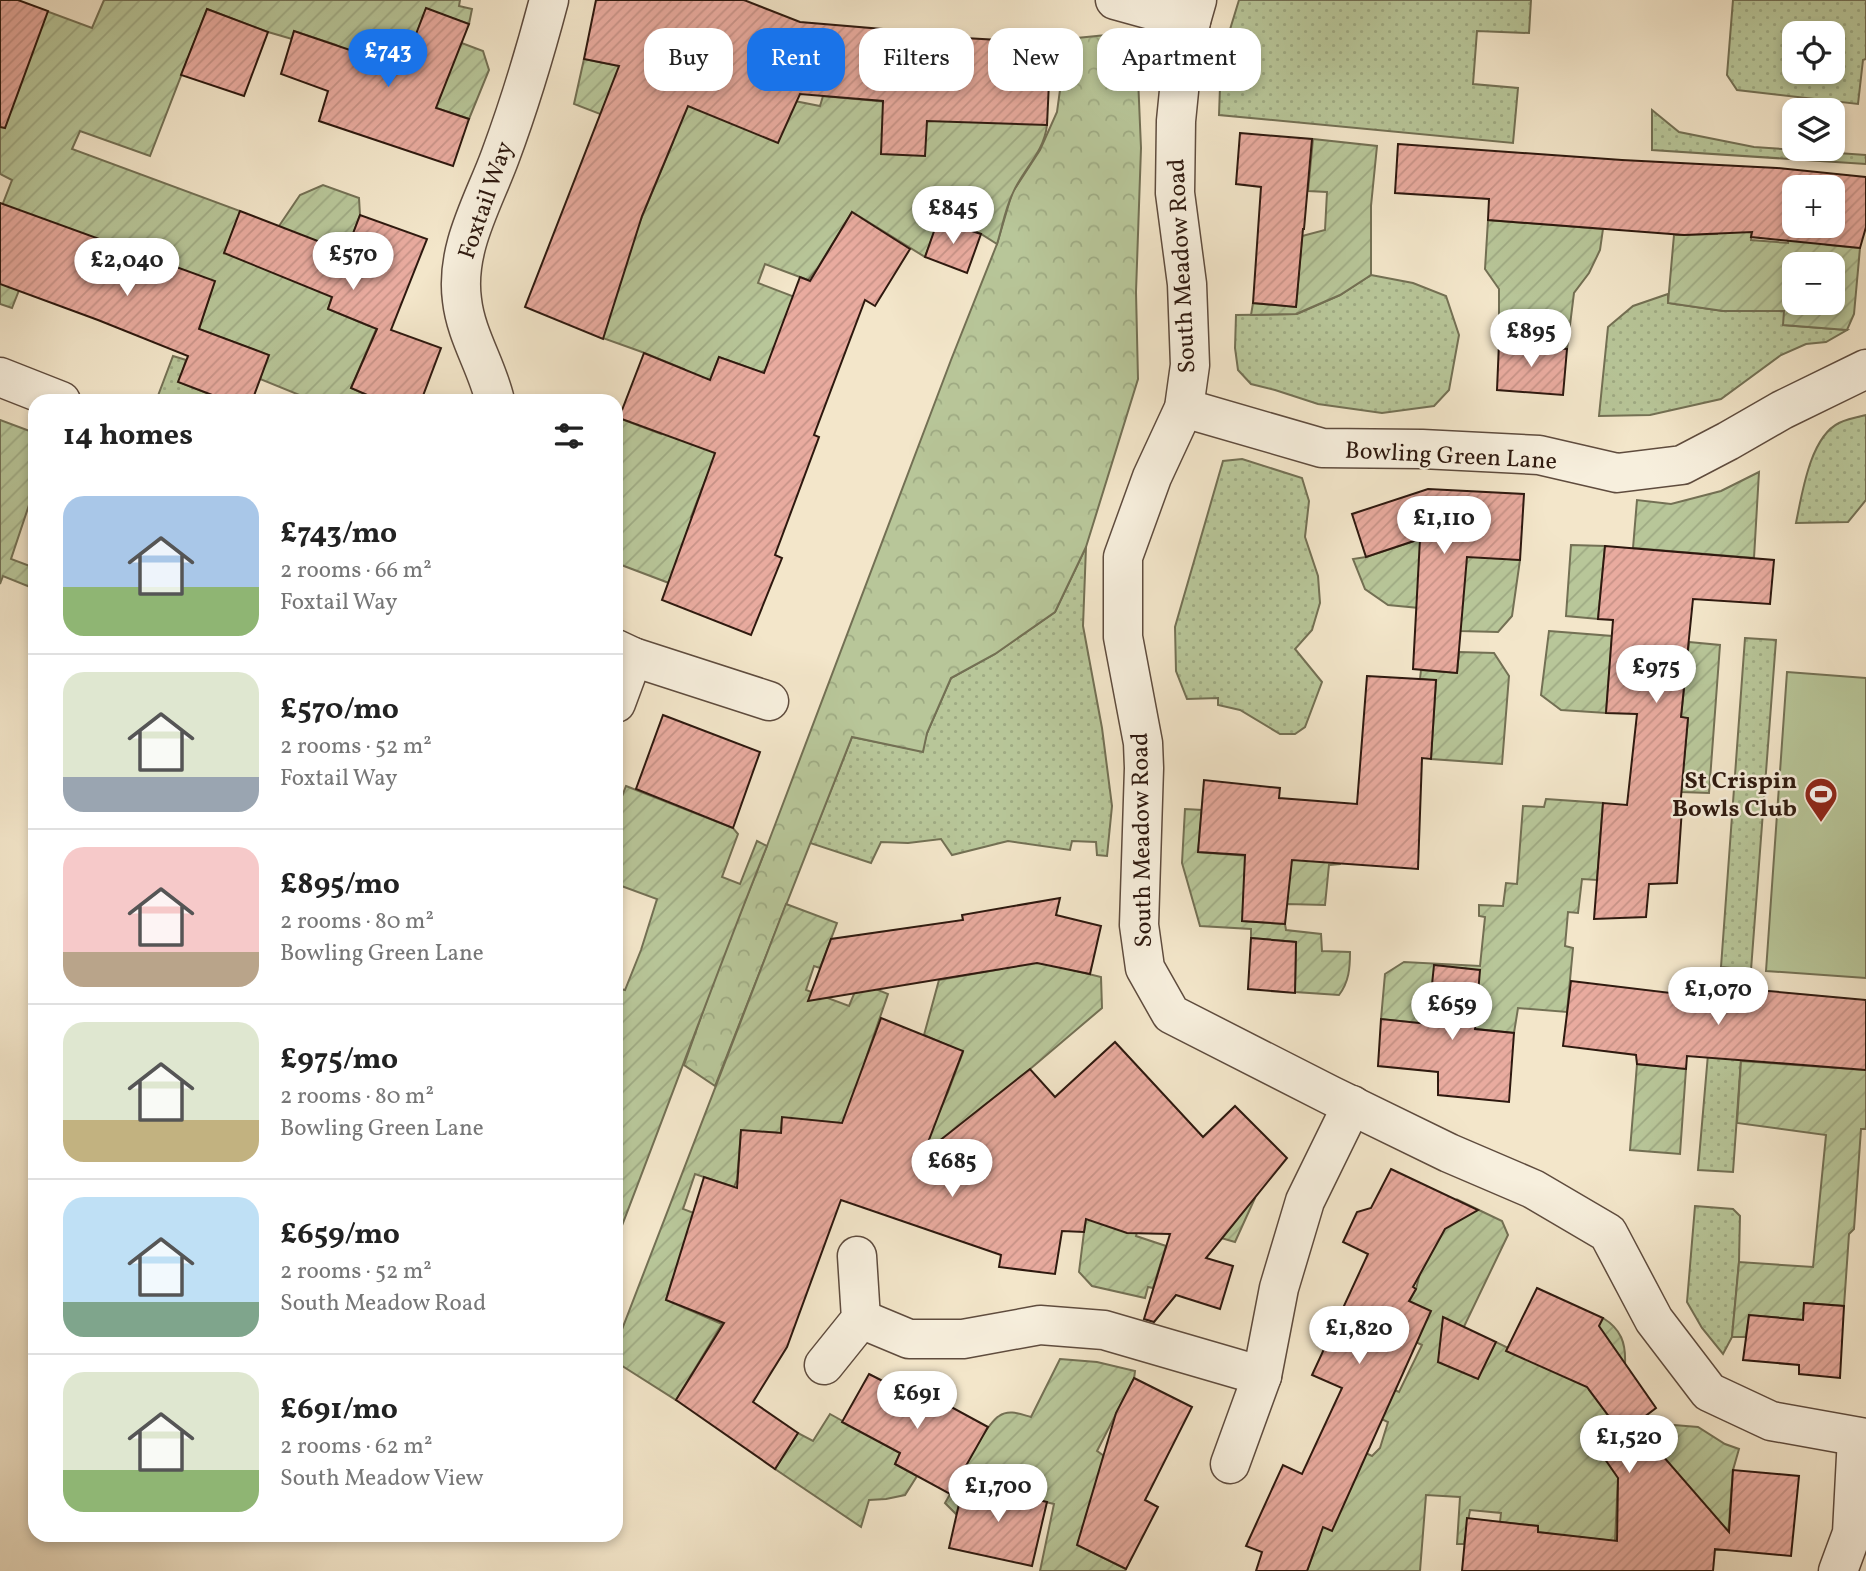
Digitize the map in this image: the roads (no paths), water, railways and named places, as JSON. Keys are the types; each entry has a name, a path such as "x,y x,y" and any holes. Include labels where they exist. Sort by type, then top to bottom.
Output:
{"street":[{"name":"Foxtail Way","path":"493,394 468,330 462,299 461,272 471,226 499,158 532,63 549,0"},
{"path":"1115,0 1194,10"},
{"name":"South Meadow Road","path":"1194,10 1180,81 1176,121 1175,192 1187,284 1190,365 1184,408 1152,477 1123,557 1123,637 1143,743 1139,925 1145,968 1171,1014 1449,1153 1533,1189 1608,1233 1654,1320 1709,1392 1772,1422 1861,1437"},
{"name":"Bowling Green Lane","path":"1184,408 1322,448 1422,449 1539,456 1617,473 1682,465 1782,410 1866,369"},
{"path":"0,377 43,394"},
{"path":"624,653 769,701"},
{"path":"1230,1464 1262,1376 1279,1288 1305,1201 1352,1105"},
{"path":"824,1365 861,1319 857,1256"},
{"path":"861,1319 909,1339 963,1339 1040,1325 1104,1330 1262,1376"},
{"path":"1838,1571 1852,1533 1861,1437"}],"place":[{"name":"St Crispin Bowls Club","path":"1821,824"}]}
